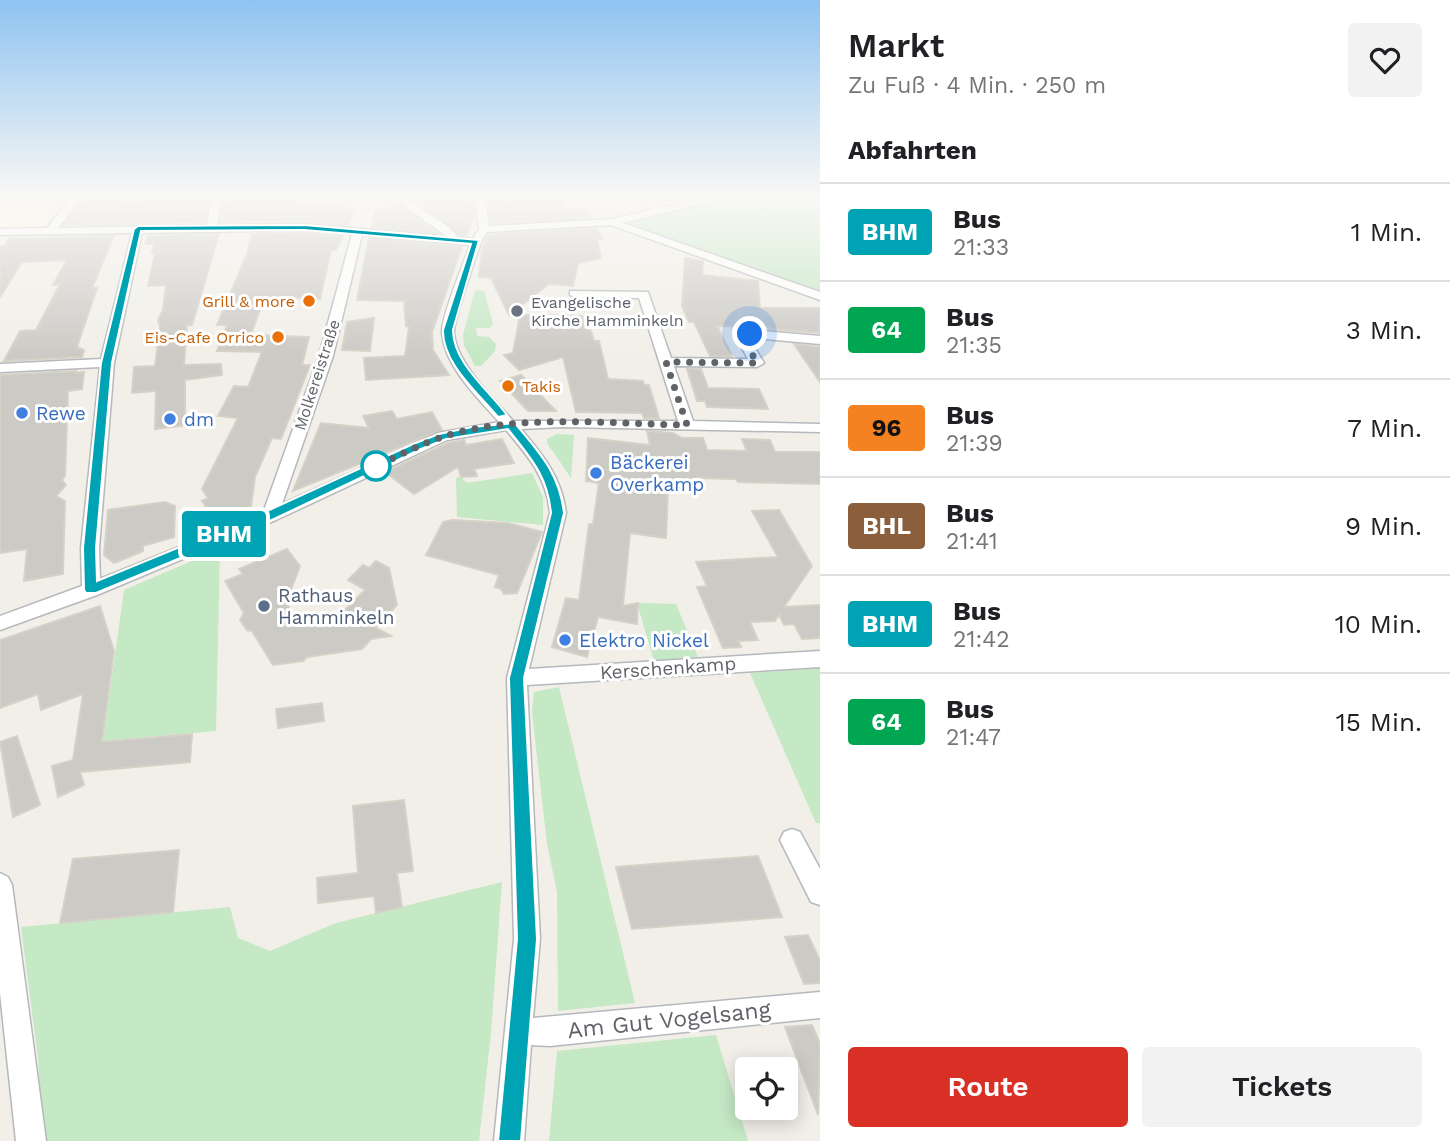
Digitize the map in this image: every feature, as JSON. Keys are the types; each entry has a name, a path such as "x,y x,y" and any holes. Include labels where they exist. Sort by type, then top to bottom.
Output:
{"street":[{"path":"91,590 90,548 107,363 126,294 134,249"},
{"name":"Molkereistraße","path":"270,516 326,356 354,249"},
{"path":"474,249 448,330 448,341 459,363 545,470 555,488 558,513 517,678 527,939 509,1141"},
{"path":"689,249 820,296"},
{"path":"574,293 644,295 687,425"},
{"path":"666,362 757,363 743,338 750,334 820,340"},
{"path":"0,368 107,363"},
{"path":"0,623 91,590 270,516 443,436 511,425 563,423 820,428"},
{"name":"Kerschenkamp","path":"517,678 820,659"},
{"path":"792,840 820,893"},
{"path":"0,885 31,1141"},
{"name":"Am Gut Vogelsang","path":"519,1031 550,1032 820,1005"}],"green space":[{"path":"694,249 820,249 820,293"},
{"path":"475,290 484,291 493,324 489,328 476,328 477,336 489,337 496,344 495,351 481,366 475,366 464,345 463,335"},
{"path":"557,434 574,435 571,478 547,443 547,439"},
{"path":"532,473 543,497 543,525 457,517 456,478 461,477 467,483"},
{"path":"220,549 216,731 103,741 124,590"},
{"path":"637,603 676,604 698,657 654,661"},
{"path":"820,668 820,823 816,823 750,673"},
{"path":"559,687 635,1003 558,1011 557,892 547,844 532,713 534,692"},
{"path":"502,882 491,1033 479,1141 42,1141 38,1058 21,927 230,907 238,938 270,951 336,923"},
{"path":"716,1035 735,1098 735,1120 742,1120 748,1141 549,1141 557,1051"}],"building":[{"path":"0,249 108,249 92,288 97,288 77,347 84,350 82,357 4,361 20,331 36,330 60,284 53,285 67,260 22,262 0,297"},
{"path":"153,249 214,249 192,325 187,325 184,365 221,364 222,375 185,380 185,425 155,429 156,391 132,393 134,367 155,366 160,326 158,320 163,310 166,285 148,286 155,253 152,253"},
{"path":"248,249 336,249 331,250 320,299 264,297 251,335 309,337 302,365 310,365 281,439 272,438 255,477 251,506 212,516 202,501 208,498 202,489 238,418 218,416 234,386 248,387 262,352 217,351 227,325 217,325"},
{"path":"367,249 461,249 432,332 433,350 449,375 366,380 364,358 405,356 409,327 406,326 404,301 357,300"},
{"path":"482,249 599,249 601,258 578,263 573,286 549,284 509,315 491,278 479,277"},
{"path":"685,258 703,261 702,275 758,281 760,308 820,308 820,333 768,327 717,326 732,356 710,356 694,322 689,322 682,306"},
{"path":"520,315 582,316 585,328 591,331 594,341 599,341 608,379 643,381 644,385 649,385 659,418 644,418 642,413 576,412 563,357 519,370 504,355 513,353"},
{"path":"374,318 370,351 342,350 347,322"},
{"path":"794,344 820,347 820,382"},
{"path":"687,369 701,369 708,388 759,389 768,409 707,407 705,401 697,401"},
{"path":"76,371 75,373 84,372 82,389 68,391 65,476 62,480 66,485 56,496 65,501 63,574 24,581 27,549 0,553 0,375"},
{"path":"521,375 556,411 528,411 500,381"},
{"path":"392,411 397,419 432,412 442,430 293,491 321,423 369,428 363,416"},
{"path":"647,431 673,433 682,438 703,438 707,450 747,451 742,439 770,440 775,452 820,452 820,484 696,478 698,492 668,488 666,538 630,533 623,606 638,603 637,624 598,617 587,657 552,647 566,598 579,600 589,524 593,524 599,483 586,481 588,438 650,445"},
{"path":"502,439 514,463 474,469 477,476 461,477 458,467 414,494 385,472 448,443 464,440 466,445"},
{"path":"165,502 175,506 174,537 143,546 143,551 114,563 104,555 108,510"},
{"path":"779,510 812,566 784,607 820,605 820,638 802,639 794,624 784,625 779,614 775,621 750,622 758,640 738,641 741,647 723,648 697,587 707,586 696,562 778,557 752,511"},
{"path":"452,520 508,523 542,532 517,593 504,594 501,589 495,587 499,575 426,555 443,522"},
{"name":"Rathaus Hamminkeln","path":"287,549 300,566 286,603 300,624 335,619 345,610 365,590 348,580 363,565 369,568 376,561 389,568 397,605 376,628 391,636 371,639 362,649 273,665 252,631 247,630 240,620 244,613 225,581 243,574 239,569"},
{"path":"100,606 114,651 102,742 192,734 190,762 80,772 84,785 58,797 52,766 73,760 83,694 41,710 38,694 0,708 0,640"},
{"path":"322,703 324,721 278,728 276,709"},
{"path":"17,736 40,805 13,817 0,742"},
{"path":"404,800 413,871 397,873 402,907 376,913 374,896 318,903 317,878 358,873 353,806"},
{"path":"179,850 173,912 60,923 73,859"},
{"path":"758,856 782,917 632,929 616,867"},
{"path":"808,935 820,961 820,983 804,984 785,937"},
{"path":"812,1025 820,1044 818,1115 798,1057 785,1027"}],"bus line":[{"name":"BHM","path":"133,249 107,363 90,548 91,590 270,516 443,436 511,425 545,470 555,488 558,513 517,678 527,939 509,1141"},
{"name":"BHM","path":"474,249 448,330 448,341 459,363 502,415"}],"place":[{"name":"Grill & more","path":"309,301"},
{"name":"Evangelische Kirche Hamminkeln","path":"517,311"},
{"name":"Eis-Cafe Orrico","path":"278,337"},
{"name":"Takis","path":"508,386"},
{"name":"Rewe","path":"22,413"},
{"name":"dm","path":"170,419"},
{"name":"Bäckerei Overkamp","path":"596,473"},
{"name":"Rathaus Hamminkeln","path":"264,606"},
{"name":"Elektro Nickel","path":"565,640"}],"route":[{"path":"376,466 373,468 443,436 472,430 563,423 687,425 666,362 757,363 743,338 750,334"}]}
